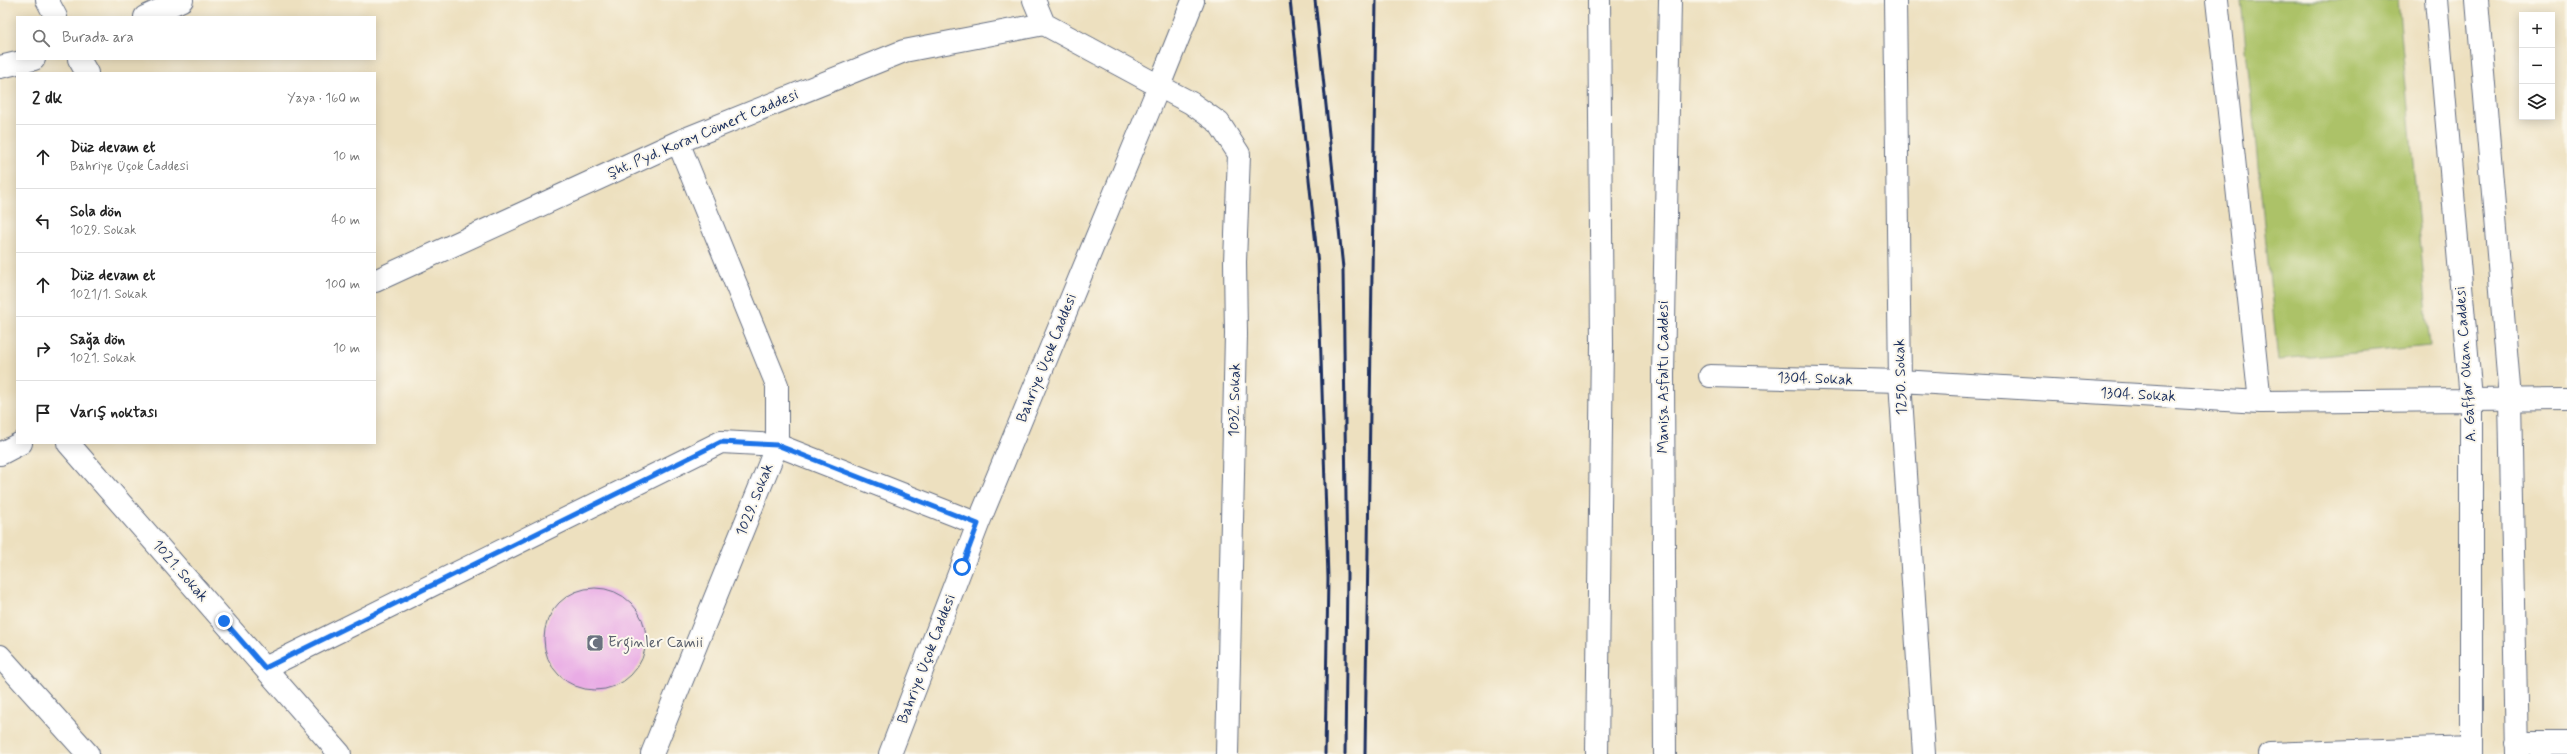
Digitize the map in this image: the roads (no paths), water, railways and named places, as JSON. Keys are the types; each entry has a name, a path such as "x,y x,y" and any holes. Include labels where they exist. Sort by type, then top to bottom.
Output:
{"main road":[{"path":"47,0 55,16"},
{"path":"147,16 182,0"},
{"path":"1034,0 1044,24 1159,86"},
{"path":"1597,754 1602,344 1599,0"},
{"name":"Manisa Asfaltı Caddesi","path":"1665,754 1662,375 1670,0"},
{"name":"1250. Sokak","path":"1896,0 1900,381 1924,754"},
{"path":"2217,0 2260,402"},
{"name":"A. Gaffar Okan Caddesi","path":"2436,0 2471,399 2471,750"},
{"path":"2477,0 2510,399 2517,749 2567,743"},
{"name":"Bahriye Üçok Caddesi","path":"890,754 978,524 1193,1"},
{"name":"Şht. Pyd. Koray Cömert Caddesi","path":"376,281 678,142 904,51 1044,24"},
{"path":"0,67 30,60"},
{"path":"80,60 86,72"},
{"name":"1032. Sokak","path":"1159,86 1191,103 1219,124 1240,154 1235,262 1236,334 1227,754"},
{"path":"265,668 721,442 777,445 777,385 678,142"},
{"name":"1304. Sokak","path":"1710,376 1900,381 2260,402 2567,399"},
{"path":"0,454 18,444"},
{"name":"1021. Sokak","path":"69,444 340,754"},
{"name":"1029. Sokak","path":"652,754 777,445 978,524"},
{"path":"0,656 88,754"},
{"path":"2270,754 2471,750"}],"railway":[{"path":"1290,0 1318,264 1328,578 1325,754"},
{"path":"1315,0 1343,268 1347,575 1345,754"},
{"path":"1365,754 1376,0"}],"place":[{"name":"Erginler Camii","path":"595,643"}]}
